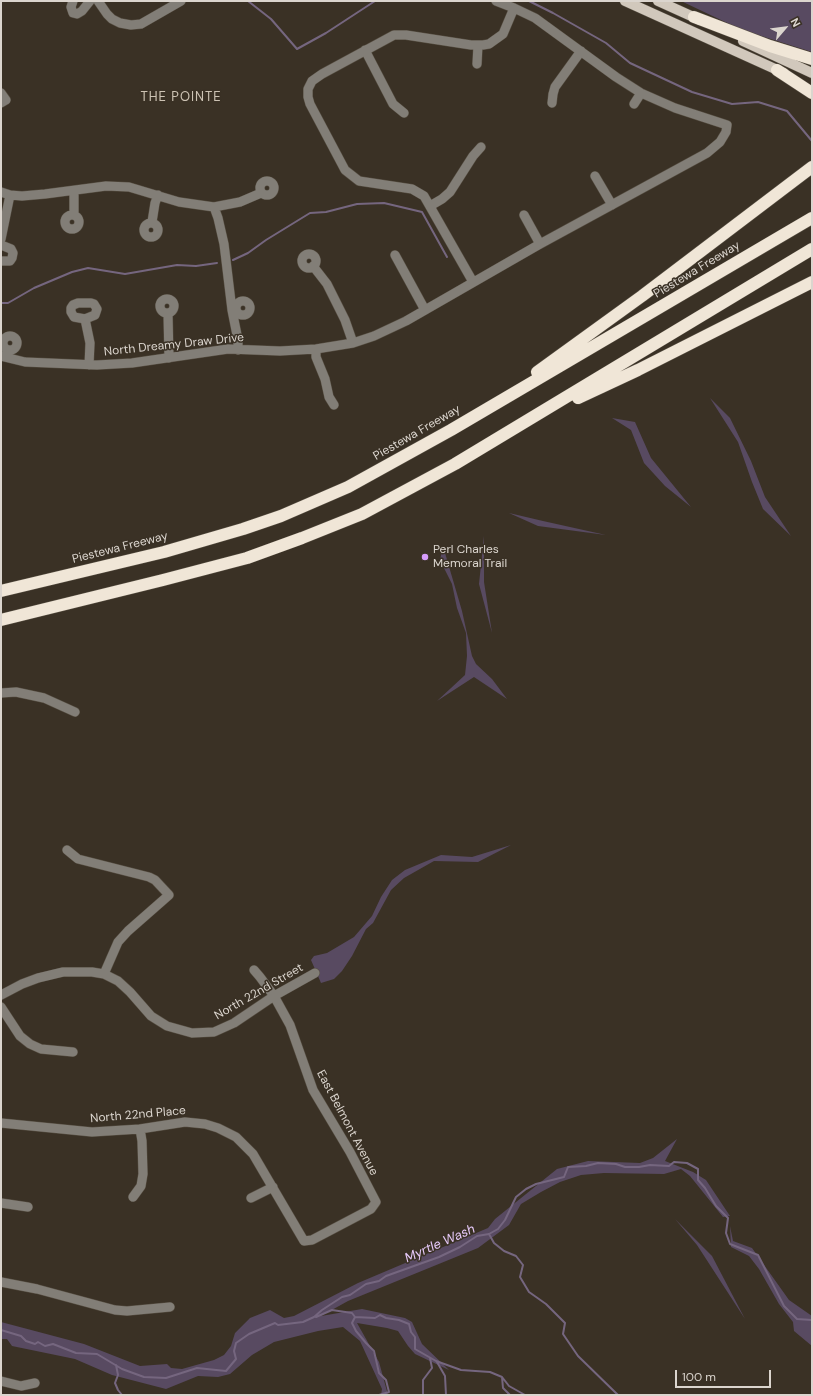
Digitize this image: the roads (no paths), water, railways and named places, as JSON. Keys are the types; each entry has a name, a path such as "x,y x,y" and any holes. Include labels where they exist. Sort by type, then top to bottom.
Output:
{"highway":[{"path":"694,17 770,46 812,59"},
{"path":"777,70 812,93"},
{"path":"492,406 642,296 812,168"},
{"name":"Piestewa Freeway","path":"1,591 164,552 243,529 281,516 348,487 377,472 624,330 812,218"},
{"path":"1,620 247,558 362,514 455,464 812,249"},
{"path":"512,430 638,370 812,282"}],"main road":[{"path":"626,1 812,87"},
{"path":"658,1 812,73"}],"street":[{"path":"73,1 71,7 73,13 76,14 82,11 90,1"},
{"path":"98,1 112,19 131,26 141,24 167,4 181,1"},
{"path":"496,1 535,18 616,77 641,93 634,104"},
{"path":"473,282 424,196 412,189 359,181 345,170 310,104 308,89 312,81 322,74 388,38 400,34 478,45 489,44 503,34 514,8"},
{"path":"477,64 478,45"},
{"path":"365,50 392,104 404,113"},
{"path":"552,103 555,87 581,51"},
{"path":"1,93 6,100 1,103"},
{"name":"North Dreamy Draw Drive","path":"5,354 25,362 89,365 132,363 216,351 280,351 316,349 353,343 388,330 540,244 707,153 720,142 726,132 727,126 675,108 641,93"},
{"path":"430,206 450,192 473,156 481,147"},
{"path":"595,176 612,205"},
{"path":"1,239 5,193 22,196 106,186 129,187 179,202 214,207 240,202 261,193"},
{"path":"74,190 74,215"},
{"path":"152,222 158,195"},
{"path":"214,207 220,224 226,254 226,268 238,340 238,350"},
{"path":"524,215 540,244"},
{"path":"1,245 11,249 13,256 10,260 1,261"},
{"path":"395,255 425,310"},
{"path":"313,266 327,284 345,320 353,343"},
{"path":"168,314 169,358"},
{"path":"85,319 90,343 89,365"},
{"path":"316,349 316,357 325,378 329,397 334,405"},
{"path":"1,693 16,692 44,698 74,712"},
{"path":"67,850 78,859 149,877 155,880 169,894 118,942 104,974"},
{"name":"East Belmont Avenue","path":"254,970 274,996 290,1025 313,1090 350,1152 376,1202 371,1209 312,1240 304,1241"},
{"name":"North 22nd Street","path":"1,995 22,984 38,978 63,972 104,974 118,981 152,1016 167,1026 192,1033 214,1032 234,1023 274,996 315,973"},
{"path":"1,1007 20,1036 30,1044 41,1049 73,1052"},
{"name":"North 22nd Place","path":"1,1123 92,1132 140,1129 185,1122 205,1124 218,1128 236,1137 257,1159 304,1241"},
{"path":"133,1197 141,1186 142,1141 140,1129"},
{"path":"251,1198 273,1187"},
{"path":"1,1203 28,1207"},
{"path":"1,1282 37,1289 115,1310 127,1311 170,1307"},
{"path":"1,1381 21,1386 35,1383"}],"waterway":[{"path":"248,1 271,19 297,49 326,33 375,1"},
{"path":"529,1 606,43 630,63 692,92 732,104 758,102 787,111 812,141"},
{"path":"233,260 248,253 310,213 326,212 357,204 384,203 422,212 447,257"},
{"path":"1,303 8,303 34,288 72,272 88,268 125,274 177,265 196,266 217,263"},
{"name":"Myrtle Wash","path":"1,1330 21,1336 26,1341 35,1344 38,1342 45,1346 53,1344 76,1353 97,1354 122,1369 144,1377 166,1378 197,1368 226,1371 236,1359 234,1351 236,1343 249,1334 275,1323 278,1325 303,1322 314,1317 342,1297 350,1295 366,1284 379,1281 386,1276 439,1257 460,1247 477,1236 489,1234 498,1229 505,1220 516,1197 526,1189 536,1184 564,1177 568,1167 586,1166 598,1163 616,1164 625,1167 650,1165 669,1166 674,1162 687,1163 698,1169 698,1180 705,1188 716,1206 728,1218 726,1233 730,1244 758,1255 784,1306 797,1319 812,1320"},
{"path":"489,1234 494,1243 504,1251 516,1256 523,1265 520,1277 529,1292 546,1304 565,1323 563,1334 578,1356 618,1395"},
{"path":"316,1317 332,1310 352,1313 355,1317 352,1323 356,1331 374,1351 379,1373 386,1380 389,1392 379,1395"},
{"path":"355,1317 375,1318 380,1315 409,1324 411,1332 415,1337 415,1349 436,1361 461,1370 490,1372 502,1377 509,1386 525,1395"},
{"path":"423,1395 423,1380 432,1368 430,1358"},
{"path":"437,1362 445,1376 446,1395"},
{"path":"116,1365 118,1375 115,1383 122,1395"},
{"path":"502,1377 503,1388 510,1395"}],"place":[{"name":"Perl Charles Memoral Trail","path":"425,557"}],"district":[{"name":"THE POINTE","path":"181,98"}]}
